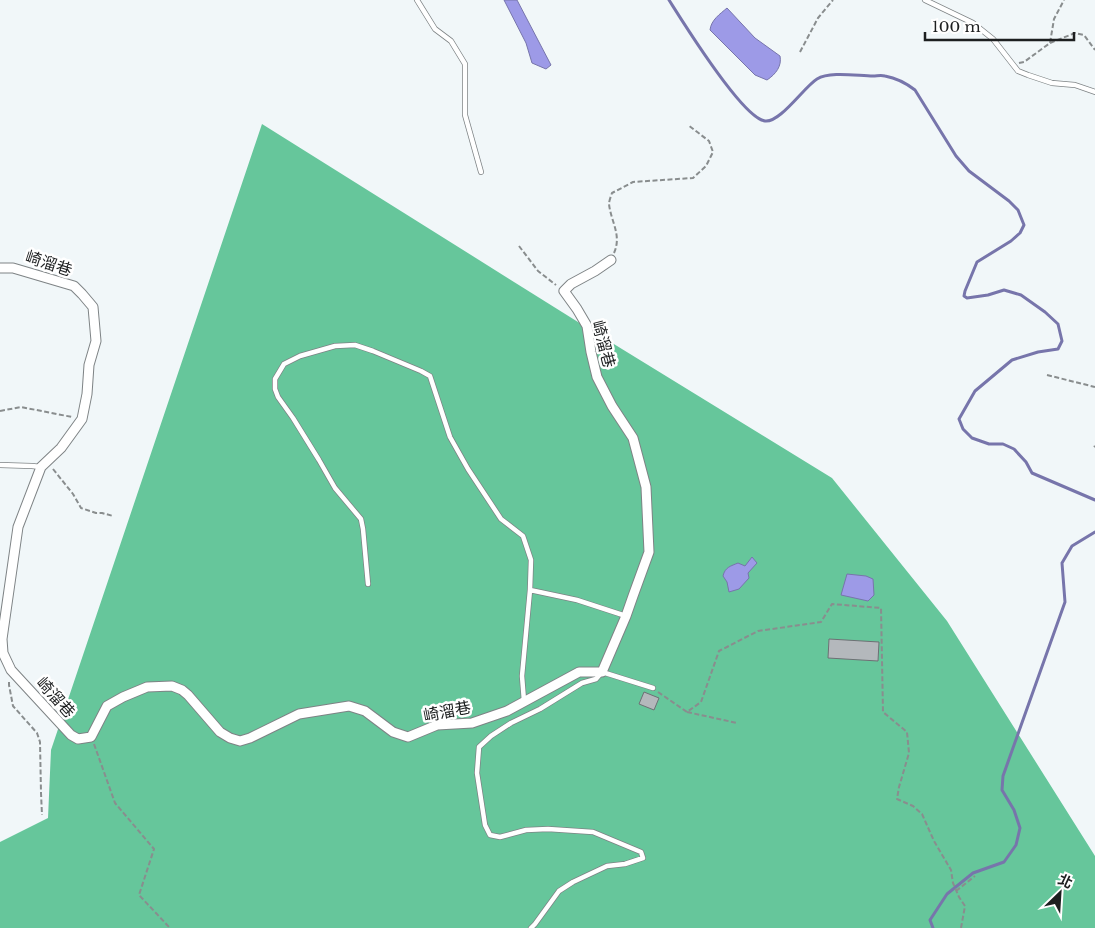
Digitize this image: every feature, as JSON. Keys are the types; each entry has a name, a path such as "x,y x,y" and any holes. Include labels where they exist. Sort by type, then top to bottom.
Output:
{"street":[{"path":"564,291 571,284 596,271 610,260"},
{"name":"崎溜巷","path":"0,268 13,268 74,286 93,307 96,341 89,365 87,394 82,419 60,448 41,467 18,527 2,640 3,653 11,670 71,735 78,739 91,737 107,706 122,697 148,687 172,686 182,690 220,732 240,741 299,714 349,706 365,711 393,732 408,737 437,725 472,723 507,711 579,672 602,672 626,616 649,552 646,487 633,438 612,406 597,377 587,326 564,291"}],"lane":[{"path":"417,0 435,29 451,41 465,64 465,115 481,172"},
{"path":"925,0 972,23 993,39 1018,71 1052,83 1075,86 1095,92"},
{"path":"368,584 361,519 335,488 293,418 278,397 275,389 275,379 284,364 300,356 336,346 355,345 373,350 430,376 450,437 501,519 523,536 531,560 522,676 524,702"},
{"path":"0,465 41,467"},
{"path":"530,590 577,600 626,616"},
{"path":"531,928 559,891 572,882 607,866 625,864 643,858 641,852 593,832 548,829 526,830 500,837 490,835 486,825 477,772 479,747 491,736 511,723 540,709 582,683 596,679 602,672 653,688"}],"path":[{"path":"800,52 818,18 833,0"},
{"path":"1050,43 1054,19 1064,0"},
{"path":"1012,64 1024,62 1050,43 1075,33 1084,35 1095,50"},
{"path":"610,260 616,248 617,232 609,203 612,192 633,182 693,178 706,166 713,152 709,140 688,124"},
{"path":"519,246 538,271 564,291"},
{"path":"1047,375 1095,387"},
{"path":"0,411 21,407 82,419"},
{"path":"48,460 55,473 73,494 81,508 96,514 102,512 112,516"},
{"path":"687,712 700,702 719,651 758,631 821,622 832,604 881,608 883,712 907,732 909,753 896,799 913,806 922,814 934,841 951,870 956,891 965,906 961,928"},
{"path":"11,670 9,686 13,706 37,733 40,742 42,815"},
{"path":"653,688 687,712 737,723"},
{"path":"91,737 115,803 154,849 139,895 170,928"},
{"path":"956,891 975,876"}],"green space":[{"path":"262,124 832,478 947,621 1095,856 1095,928 0,928 0,842 48,818 51,750"}],"shaded area":[{"path":"504,0 517,0 551,65 546,69 532,63 526,43"},
{"path":"727,8 755,38 780,56 778,70 767,80 755,75 710,30 714,20"},
{"path":"752,557 757,563 748,573 749,578 739,589 729,592 727,582 723,576 725,571 738,563 745,566"},
{"path":"847,574 866,576 873,579 874,595 868,601 841,595"}],"building":[{"path":"829,639 879,642 878,661 828,658"},
{"path":"644,692 659,698 654,710 639,704"}],"waterway":[{"path":"669,0 699,47 728,87 755,116 765,121 771,120 785,111 817,79 829,75 844,74 893,78 915,90 956,156 969,171 1018,210 1024,225 1020,233 1011,241 977,262 964,296 967,298 988,295 1004,290 1021,295 1058,324 1062,341 1058,349 1038,352 1012,360 975,391 959,419 963,429 972,438 989,444 1003,444 1014,449 1026,462 1032,473 1095,500"},
{"path":"933,928 930,920 947,894 973,873 1004,862 1016,845 1020,828 1014,810 1002,790 1003,776 1065,602 1062,563 1072,546 1095,532"}]}
